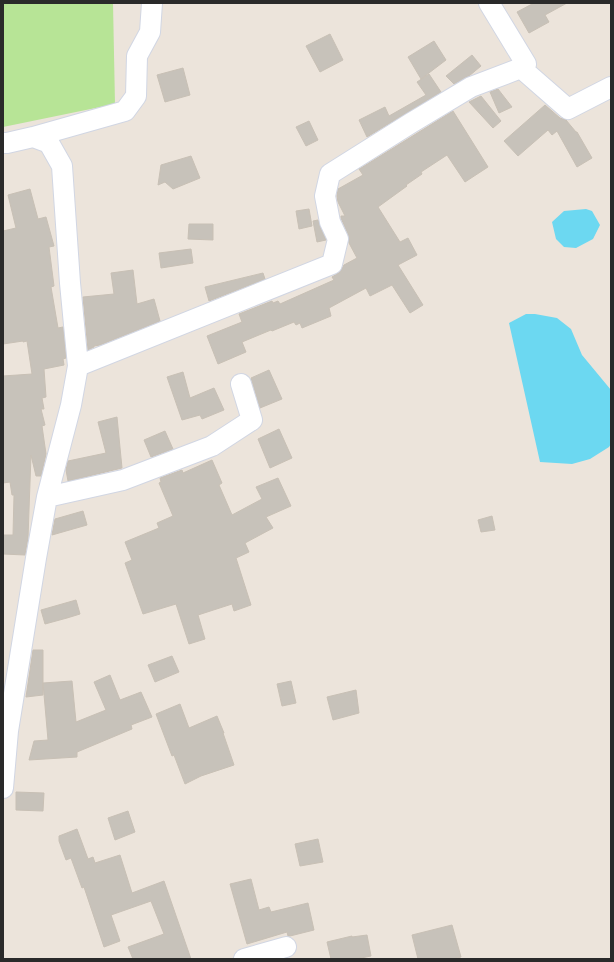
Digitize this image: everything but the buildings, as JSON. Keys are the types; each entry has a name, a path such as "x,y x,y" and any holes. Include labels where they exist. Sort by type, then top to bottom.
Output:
{"street":[{"path":"3,142 7,143 33,137 125,111 136,96 137,56 150,32 152,3"},
{"path":"488,3 526,64"},
{"path":"78,366 332,264 338,239 330,222 324,196 330,174 471,87 521,68 568,109 611,87"},
{"path":"3,788 8,731 34,566 47,497 71,405 78,366 70,283 62,166 49,143 33,137"},
{"path":"47,497 123,480 212,446 252,420 241,384"},
{"path":"244,959 286,947"}],"green space":[{"path":"3,3 113,3 115,104 3,127"}],"water":[{"path":"586,209 592,211 600,225 593,239 576,248 564,247 556,239 552,222 564,211"},
{"path":"526,314 557,318 571,329 582,355 611,390 611,444 609,447 590,459 572,464 540,462 509,323"}]}
